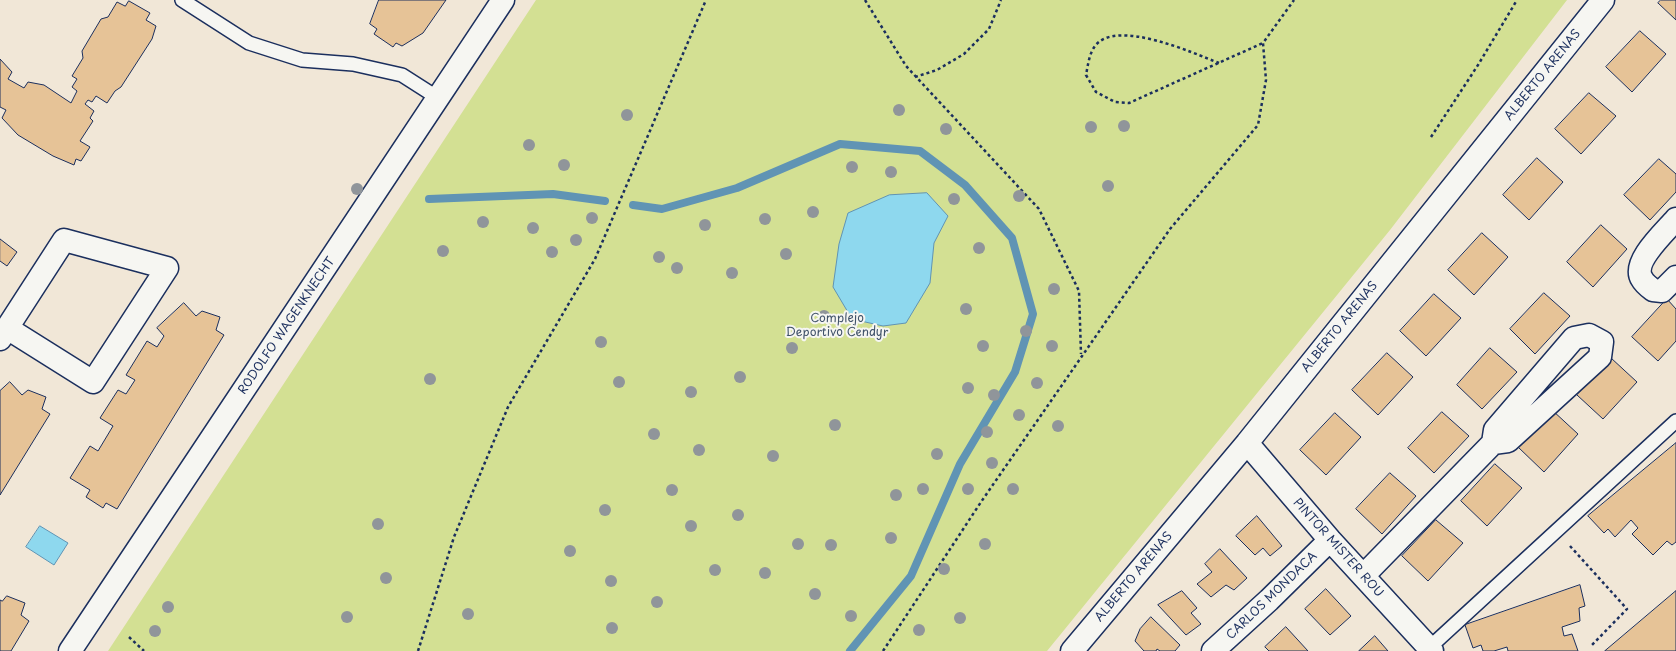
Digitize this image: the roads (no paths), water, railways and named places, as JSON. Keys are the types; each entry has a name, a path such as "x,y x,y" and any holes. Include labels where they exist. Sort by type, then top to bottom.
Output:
{"street":[{"name":"RODOLFO WAGENKNECHT","path":"70,651 503,0"},
{"name":"ALBERTO ARENAS","path":"1072,651 1247,443 1603,0"},
{"path":"1676,219 1645,256 1640,266 1641,278 1653,290 1662,291 1676,277"},
{"path":"64,240 167,268 93,382 4,333 64,240"},
{"path":"1363,576 1493,443 1495,430 1574,338 1589,335 1602,342 1600,357 1508,441 1493,443"},
{"name":"PINTOR MISTER ROU","path":"1247,443 1330,540 1430,649"},
{"name":"CARLOS MONDACA","path":"1213,651 1269,600 1330,540"}],"lane":[{"path":"182,0 249,43 302,60 354,64 402,75 438,98"},
{"path":"1430,649 1676,421"}],"water":[{"path":"927,193 948,216 934,243 930,283 906,323 883,326 852,319 833,287 839,244 848,213 889,195"},
{"path":"40,526 68,543 54,565 26,547"}],"waterway":[{"path":"633,205 662,209 737,188 840,144 920,151 965,185 1012,238 1033,314 1015,372 960,464 911,576 850,651"},
{"path":"429,199 553,194 605,201"}],"park label":[{"name":"Complejo Deportivo Cendyr","path":"837,326"}]}
